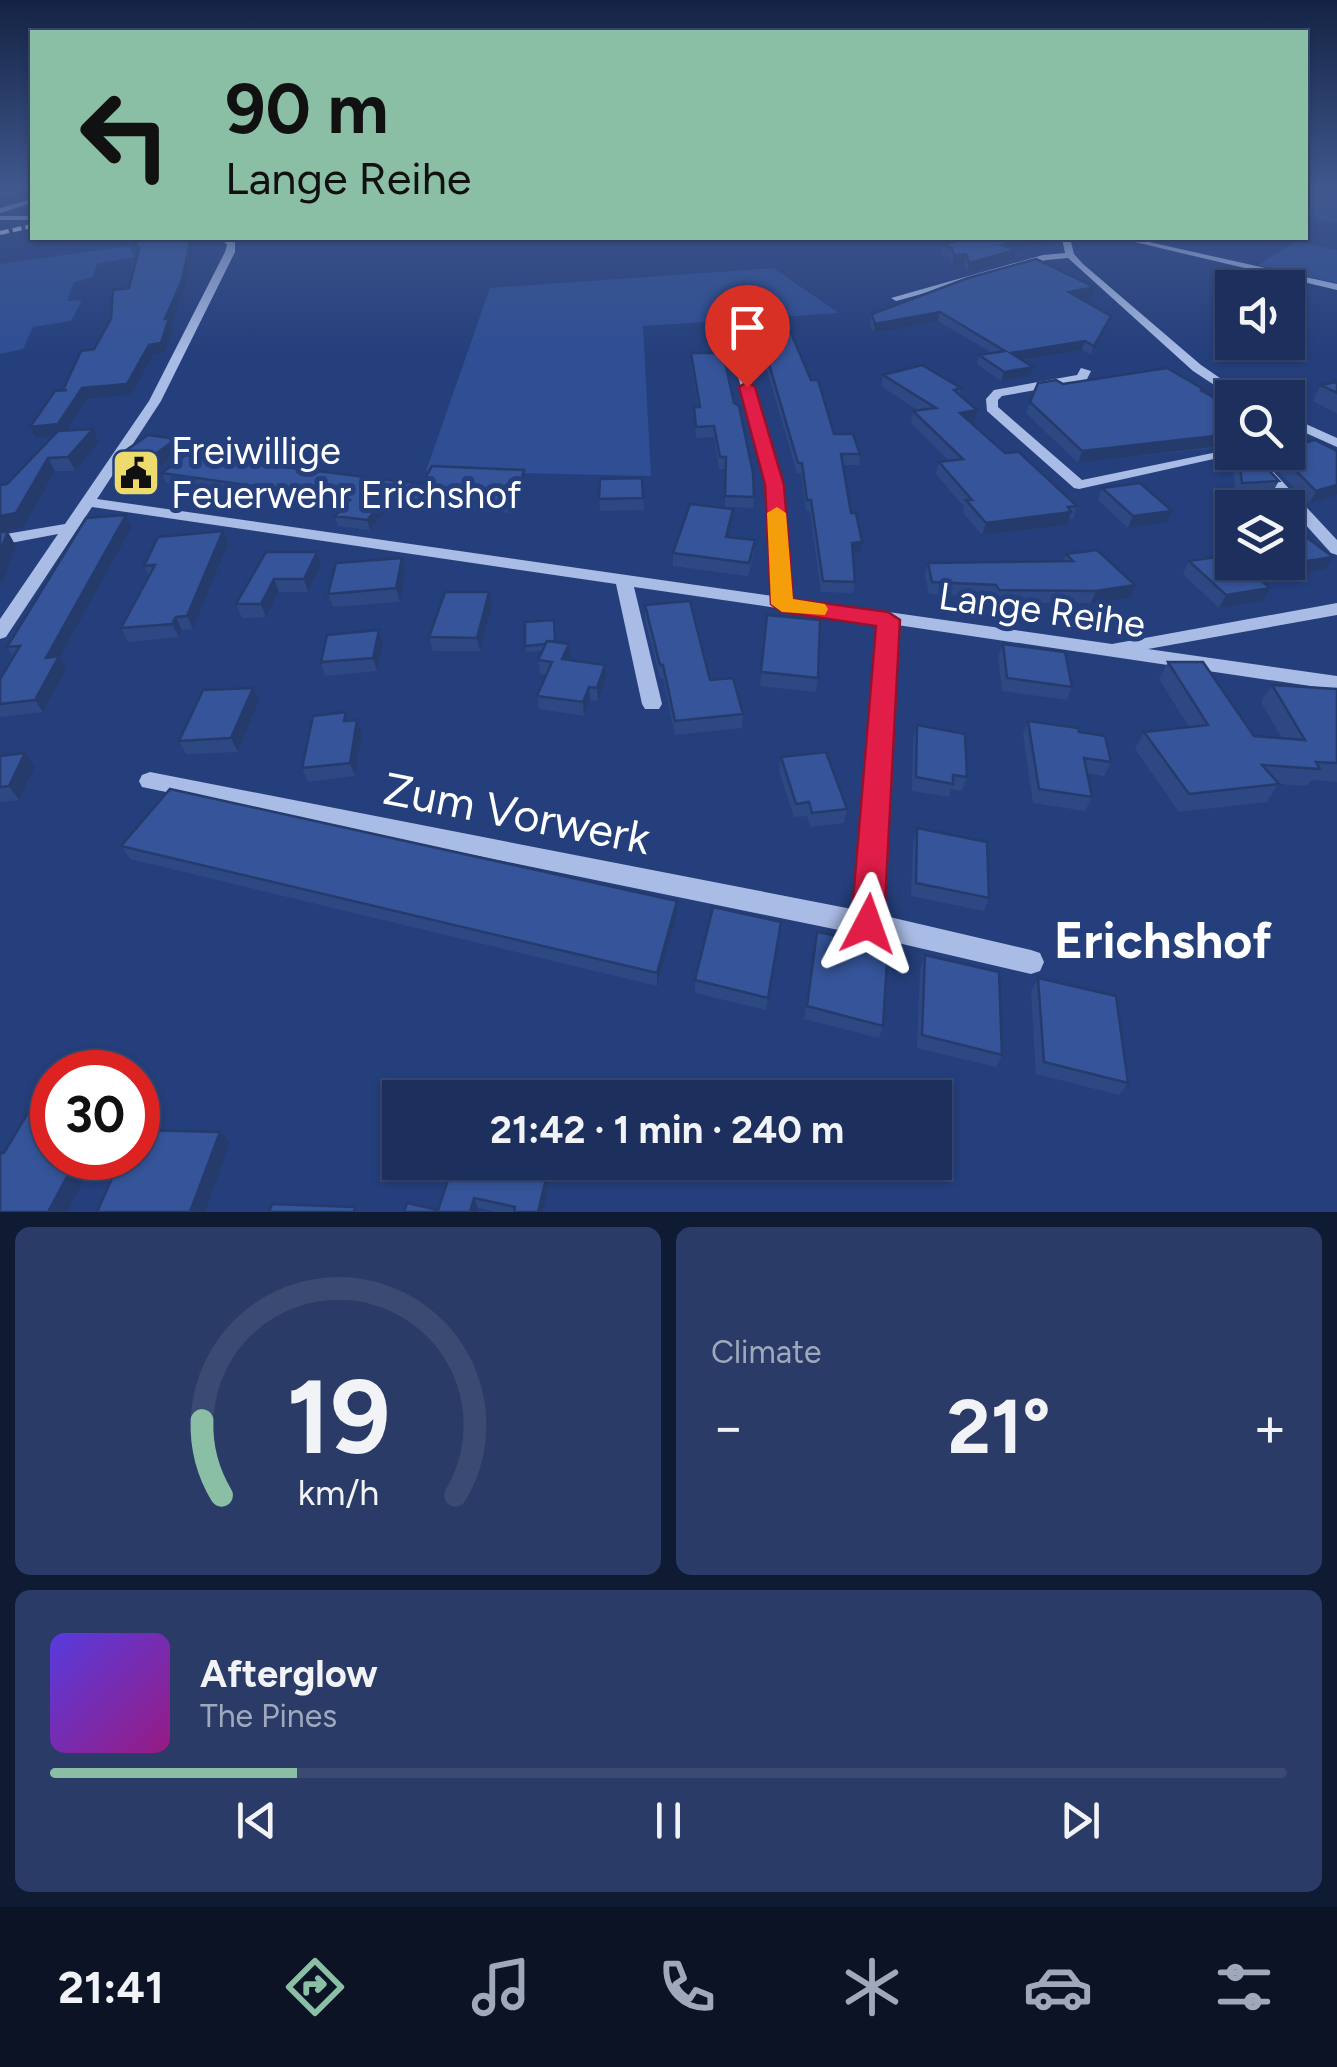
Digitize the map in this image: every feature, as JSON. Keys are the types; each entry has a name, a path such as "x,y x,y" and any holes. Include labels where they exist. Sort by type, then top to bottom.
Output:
{"street":[{"path":"0,633 179,358 231,244"},
{"path":"1067,244 1070,255 1215,380"},
{"path":"1146,244 1337,287"},
{"path":"896,298 1046,257 1070,255"},
{"path":"728,322 775,485 782,604"},
{"path":"1085,371 1082,378 998,393 992,408 1079,485 1215,457"},
{"path":"1307,429 1337,443"},
{"path":"1264,470 1337,550"},
{"name":"Lange Reihe","path":"85,502 1337,683"},
{"path":"0,540 68,528"},
{"path":"624,581 652,704"},
{"path":"1103,651 1337,609"},
{"path":"868,924 888,620"},
{"name":"Zum Vorwerk","path":"150,781 868,924 1031,962"}],"shaded area":[{"path":"1293,244 1337,250 1337,283 1305,276 1305,270 1258,265"},
{"path":"129,246 135,257 97,264 93,277 74,282 67,301 82,300 71,321 33,327 23,349 0,354 0,264"},
{"path":"773,268 839,313 643,326 651,476 426,471 490,288"}],"building":[{"path":"136,244 190,244 161,343 149,345 127,384 82,388 58,424 30,427 55,391 67,390 63,390 81,351 94,349 111,319 113,290 129,288 139,249"},
{"path":"1009,244 1002,245 1016,250 969,263 966,254 954,255 952,248 943,245"},
{"path":"1036,259 1095,287 1069,292 1111,316 1094,346 1085,341 1011,353 1033,367 1004,372 979,355 1005,351 940,312 875,324 872,314 968,278"},
{"path":"782,312 811,380 818,380 834,434 853,434 860,454 841,454 851,513 856,513 862,542 852,543 855,582 823,581 802,463 798,463 754,313"},
{"path":"691,353 723,353 734,403 739,406 754,497 725,496 726,457 720,457 714,426 696,427 694,407 700,407"},
{"path":"922,365 961,388 954,390 977,410 960,413 1005,453 1019,452 1077,506 1068,507 1071,512 986,523 939,462 963,459 913,411 936,408 883,375"},
{"path":"1167,368 1215,398 1215,436 1082,451 1030,402 1038,383 1056,380 1063,384"},
{"path":"1337,382 1337,393 1321,385"},
{"path":"93,429 68,457 48,458 16,513 0,516 0,485 7,484 58,431"},
{"path":"148,435 176,439 150,458 122,453"},
{"path":"1315,440 1337,451 1337,485 1316,491 1296,470 1305,470 1305,443"},
{"path":"186,455 422,484 432,466 524,470 515,503 386,499 367,520 335,516 350,500 162,473"},
{"path":"1240,470 1269,470 1279,481 1242,483"},
{"path":"642,478 643,498 599,499 600,479"},
{"path":"1140,483 1172,511 1133,516 1102,488"},
{"path":"690,504 733,509 726,537 755,540 749,563 673,553"},
{"path":"126,515 46,658 59,656 35,700 0,704 0,679 20,646 7,647 86,518"},
{"path":"223,531 187,616 176,617 172,624 121,628 155,565 144,566 158,537"},
{"path":"0,532 8,532 0,551"},
{"path":"1305,536 1333,557 1305,561"},
{"path":"1097,550 1135,585 1096,591 999,590 996,585 932,582 928,563 1073,561 1066,554"},
{"path":"266,552 317,552 304,579 274,579 261,604 236,604"},
{"path":"1215,557 1215,580 1261,580 1270,588 1226,595 1189,561"},
{"path":"402,558 396,588 328,594 336,563"},
{"path":"445,592 489,592 477,638 429,637"},
{"path":"690,601 710,680 733,678 743,714 675,721 645,605"},
{"path":"767,615 820,620 818,678 761,672"},
{"path":"554,620 555,642 525,646 525,622"},
{"path":"379,630 373,658 321,662 327,635"},
{"path":"547,641 569,644 562,659 605,665 597,688 589,687 583,702 537,696 552,662 538,660"},
{"path":"1003,644 1065,652 1072,687 1007,678"},
{"path":"1168,662 1203,662 1254,736 1305,740 1272,685 1337,689 1337,763 1316,762 1320,769 1262,765 1279,784 1189,794 1144,732 1208,725"},
{"path":"253,688 231,738 179,741 203,690"},
{"path":"346,712 344,721 357,720 350,763 302,768 313,716"},
{"path":"1028,721 1105,736 1111,762 1084,758 1092,797 1039,789"},
{"path":"917,725 965,734 967,777 953,775 953,784 916,777"},
{"path":"826,752 847,809 812,813 809,802 796,804 781,757"},
{"path":"25,753 9,786 0,787 0,756"},
{"path":"170,789 677,901 657,973 121,846"},
{"path":"917,828 987,842 989,898 916,883"},
{"path":"713,907 781,922 768,998 695,980"},
{"path":"817,932 888,946 883,1026 807,1006"},
{"path":"925,955 999,972 1002,1055 922,1035"},
{"path":"1038,978 1116,996 1128,1083 1044,1062"},
{"path":"30,1111 30,1180 65,1180 48,1212 0,1212 0,1153 4,1153"},
{"path":"160,1131 220,1132 190,1212 97,1212 111,1180 160,1180"},
{"path":"448,1180 546,1180 538,1212 514,1212 515,1207 474,1198 470,1212 404,1212 407,1203 438,1210"},
{"path":"272,1204 355,1207 354,1212 269,1212"}],"slow traffic":[{"path":"777,513 782,604 817,609"}],"place":[{"name":"Freiwillige Feuerwehr Erichshof","path":"136,473"}],"district":[{"name":"Erichshof","path":"1163,940"}],"route":[{"path":"747,387 775,485 782,604 888,620 868,924"}]}
